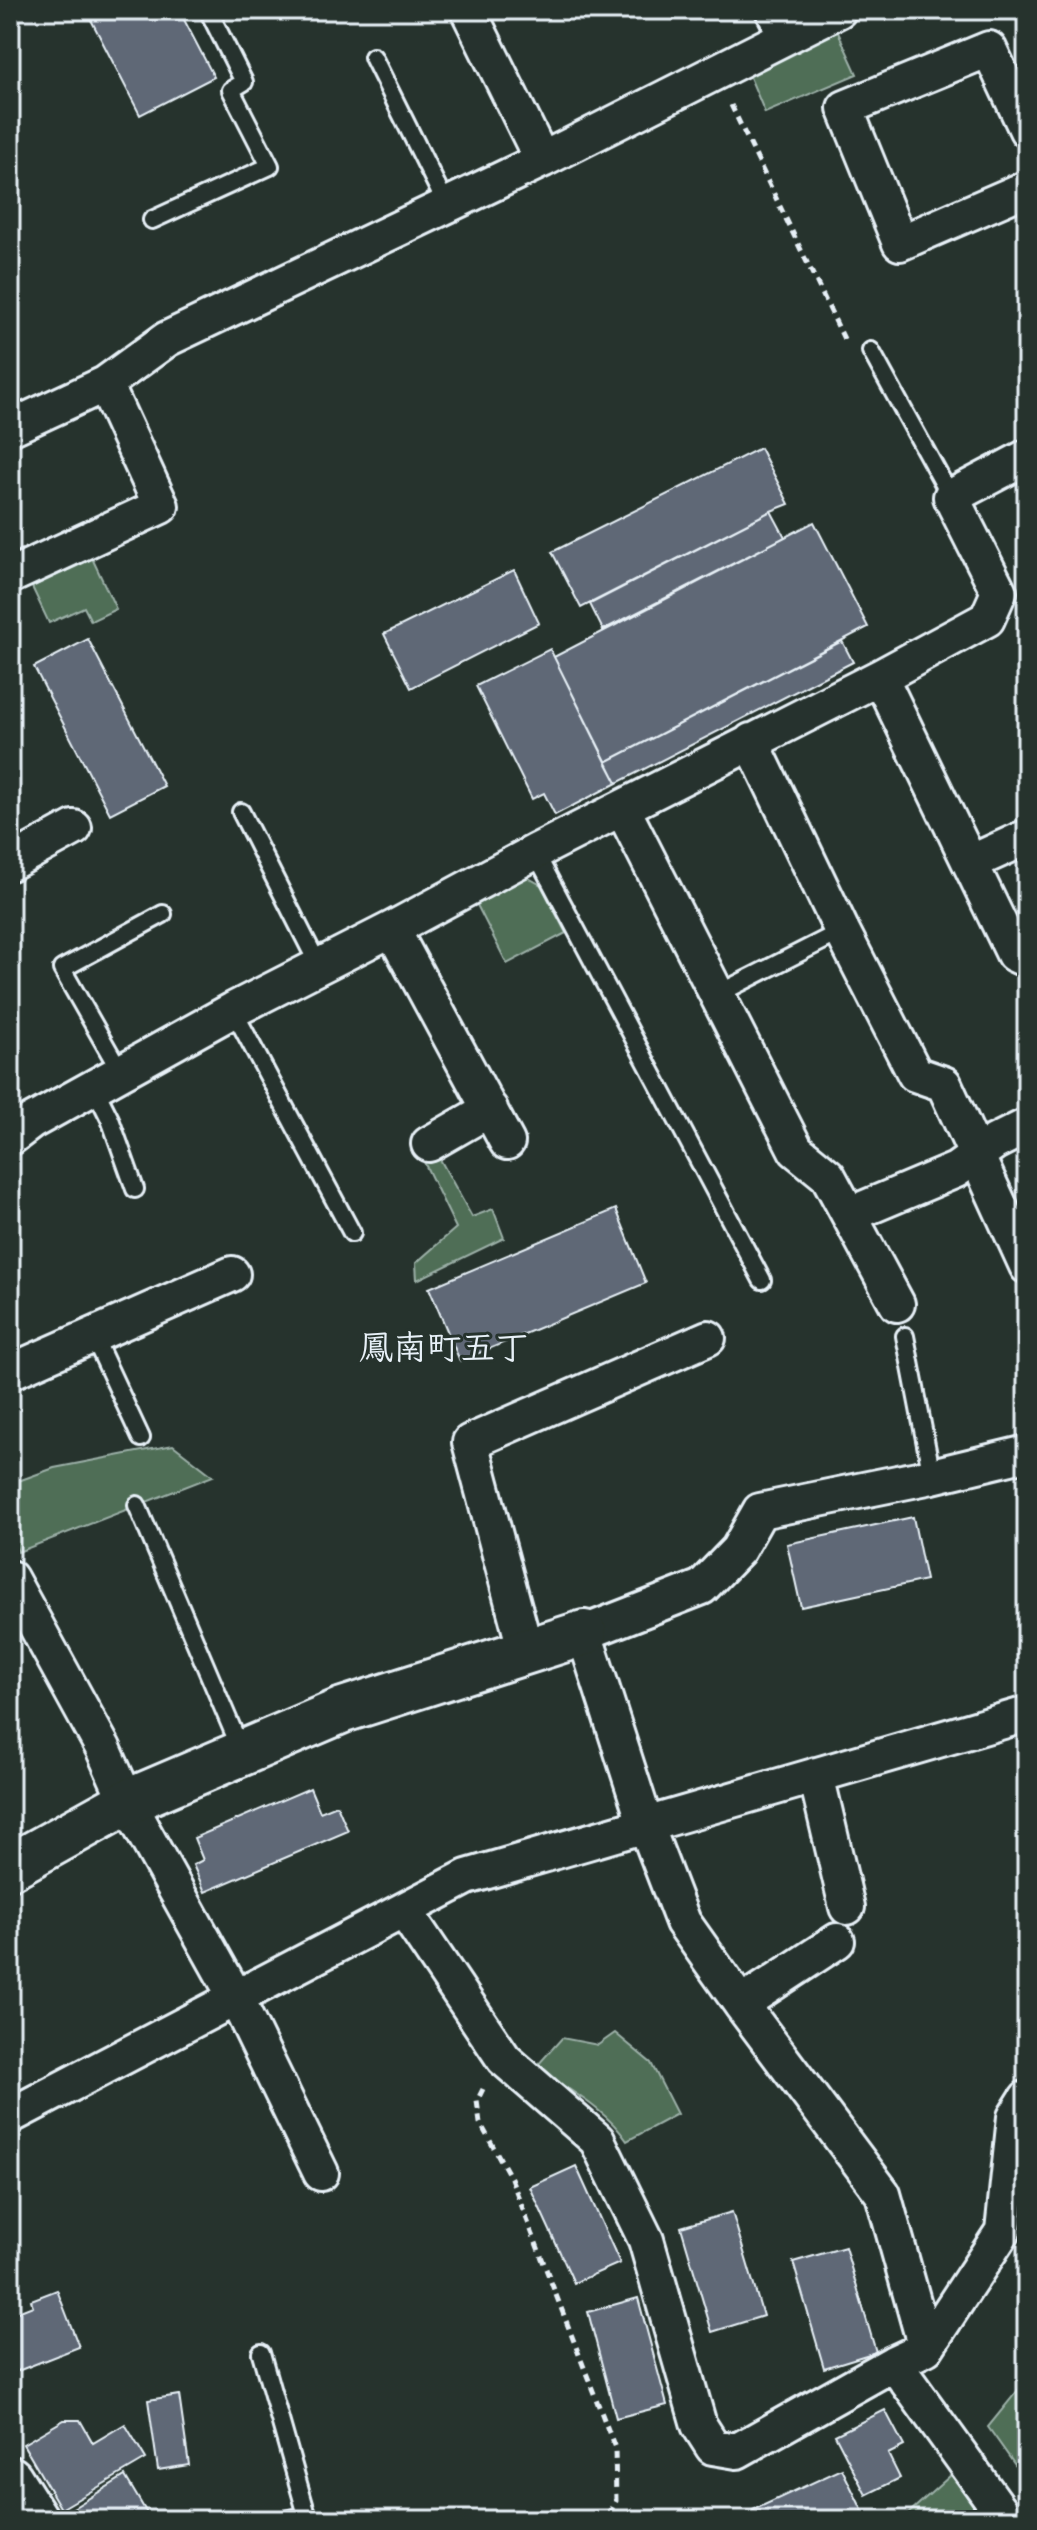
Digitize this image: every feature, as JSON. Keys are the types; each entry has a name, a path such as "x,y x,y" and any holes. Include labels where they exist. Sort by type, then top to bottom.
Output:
{"street":[{"path":"468,10 542,160"},
{"path":"10,428 105,384 167,339 542,160 715,72 780,23 839,10"},
{"path":"1027,130 989,49 845,108 900,243 1027,188"},
{"path":"10,576 161,506 105,384"},
{"path":"10,1138 31,1122 233,1010 987,619 999,592 951,497 1027,457"},
{"path":"880,677 1014,954 1027,960"},
{"path":"751,741 915,1074 944,1084 1027,1266"},
{"path":"622,808 796,1150 828,1176 897,1304"},
{"path":"10,863 74,828"},
{"path":"970,863 1027,837"},
{"path":"392,929 507,1142"},
{"path":"429,1144 490,1109"},
{"path":"849,1215 956,1170 995,1142 1027,1126"},
{"path":"10,1372 232,1274"},
{"path":"526,1652 470,1442 708,1338"},
{"path":"10,1867 127,1802 343,1710 584,1633 702,1587 738,1550 760,1511 1027,1453"},
{"path":"10,1578 103,1748 127,1802 236,1998 321,2173"},
{"path":"584,1633 645,1823 683,1922 883,2194 926,2348"},
{"path":"10,2116 467,1877 1027,1714"},
{"path":"816,1775 847,1907"},
{"path":"404,1910 504,2059 597,2140 646,2240 699,2425 713,2447 737,2451 926,2348 1003,2231 1015,2117 1027,2098"},
{"path":"741,2004 837,1941"},
{"path":"894,2363 1007,2520"},
{"path":"10,2479 36,2520"}],"lane":[{"path":"152,220 270,166 231,90 244,82 208,10"},
{"path":"373,57 447,206"},
{"path":"871,351 951,497"},
{"path":"241,812 319,966"},
{"path":"535,852 762,1280"},
{"path":"135,1189 110,1119 107,1079 62,969 163,914"},
{"path":"716,995 842,931"},
{"path":"233,1010 352,1233"},
{"path":"93,1335 141,1438"},
{"path":"905,1336 932,1476"},
{"path":"137,1505 243,1753"},
{"path":"261,2353 307,2515 287,2520"}],"path":[{"path":"715,72 851,354 871,351"},
{"path":"504,2059 487,2078 477,2101 480,2123 511,2178 615,2448 616,2501 606,2520"}],"green space":[{"path":"837,30 857,74 765,113 747,70"},
{"path":"92,558 116,609 91,621 84,607 49,623 32,587"},
{"path":"525,876 541,885 566,933 507,964 475,901"},
{"path":"436,1152 472,1217 493,1209 504,1238 417,1280 416,1263 456,1228 422,1158"},
{"path":"173,1445 213,1476 18,1552 10,1530 10,1484 54,1468"},
{"path":"615,2033 651,2063 677,2114 627,2141 597,2109 536,2067 562,2038 598,2045"},
{"path":"1027,2379 1027,2482 988,2427"},
{"path":"951,2475 982,2520 901,2520"}],"building":[{"path":"86,10 179,10 214,77 140,115"},
{"path":"760,448 789,504 581,608 552,552"},
{"path":"771,511 785,537 603,630 590,604"},
{"path":"814,522 868,627 606,762 554,657"},
{"path":"514,570 539,623 411,688 384,634"},
{"path":"88,639 164,786 110,814 34,667"},
{"path":"842,641 853,662 617,783 606,762"},
{"path":"550,649 617,783 555,815 544,793 532,799 476,686"},
{"path":"616,1209 646,1283 460,1361 429,1288"},
{"path":"913,1517 926,1580 801,1607 787,1544"},
{"path":"310,1788 320,1812 337,1805 348,1831 205,1892 193,1865 203,1860 194,1838"},
{"path":"576,2166 620,2263 574,2283 530,2187"},
{"path":"732,2212 763,2316 712,2332 681,2227"},
{"path":"845,2247 876,2352 824,2368 793,2262"},
{"path":"57,2290 79,2347 10,2374 10,2315 33,2306 31,2300"},
{"path":"638,2298 667,2405 616,2418 588,2312"},
{"path":"179,2395 189,2465 158,2470 148,2400"},
{"path":"885,2410 904,2446 888,2454 900,2478 866,2495 835,2435"},
{"path":"64,2420 80,2420 93,2443 125,2424 146,2459 61,2509 23,2444"},
{"path":"842,2469 867,2520 758,2520 753,2510"},
{"path":"125,2476 151,2520 69,2520 65,2513"}],"district":[{"name":"鳳南町五丁","path":"444,1347"}]}
